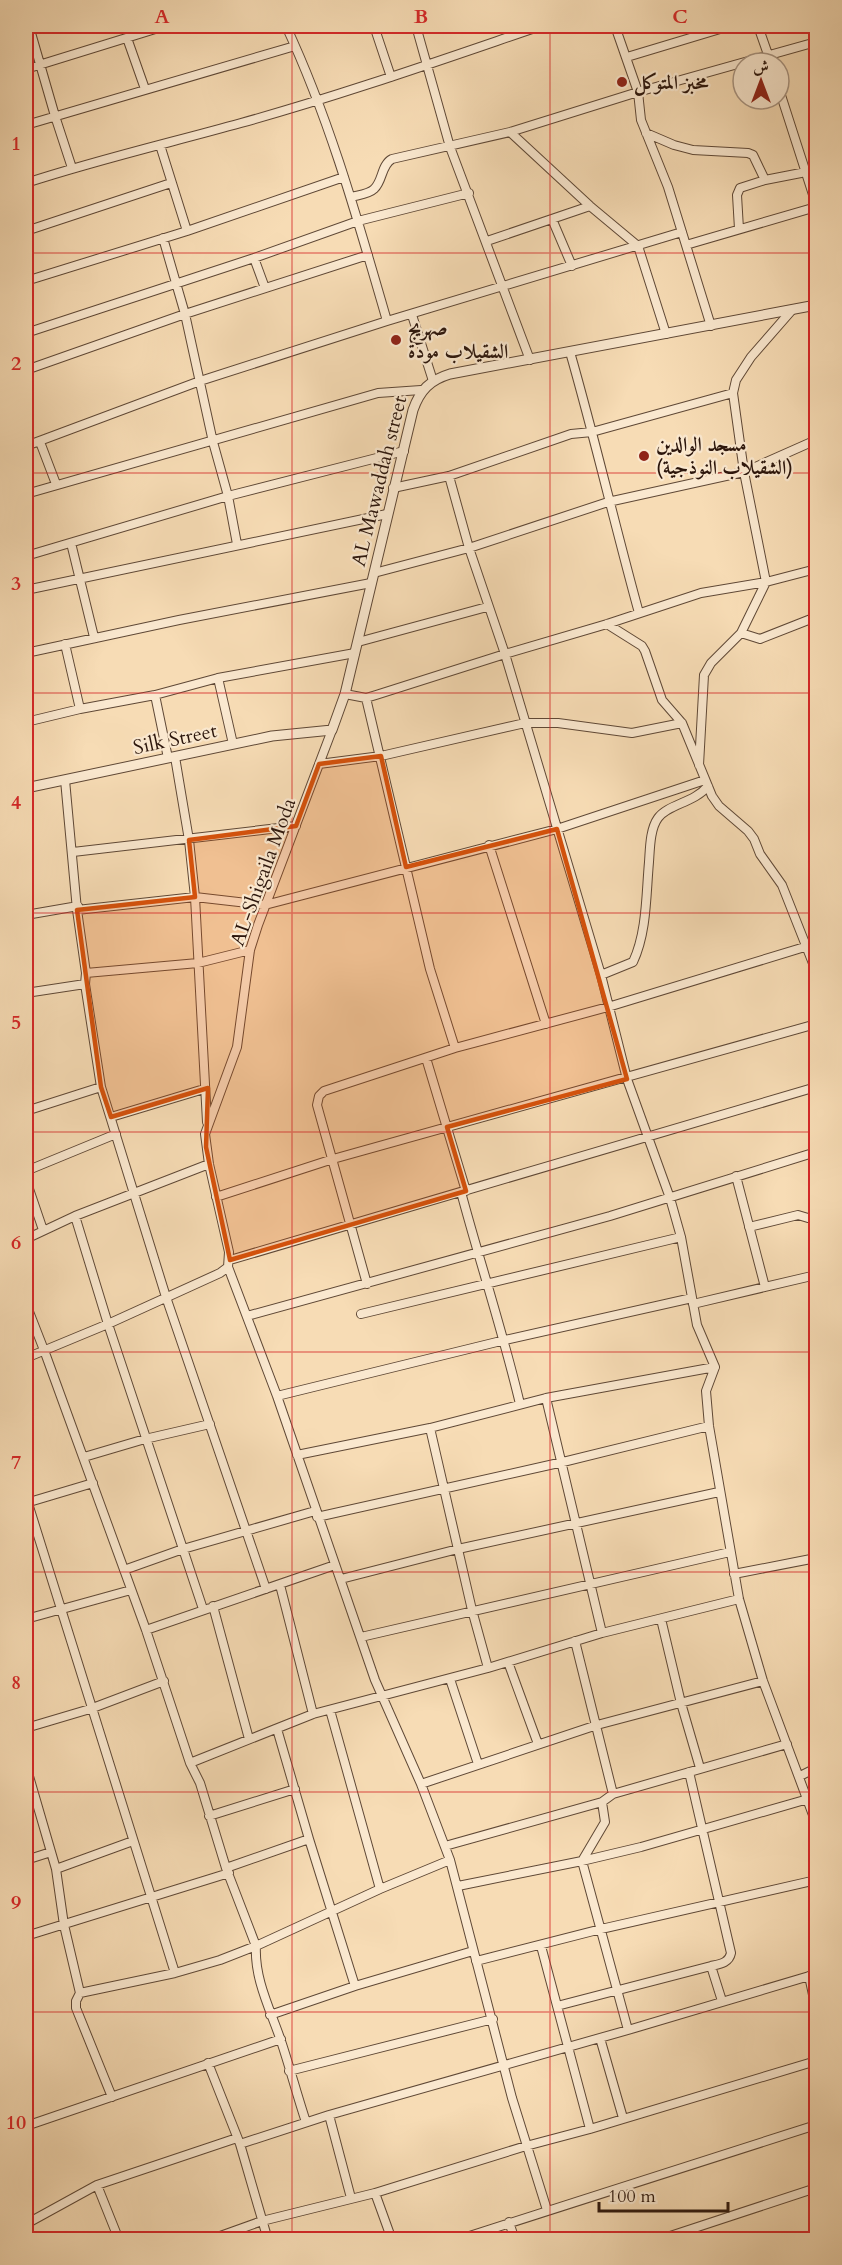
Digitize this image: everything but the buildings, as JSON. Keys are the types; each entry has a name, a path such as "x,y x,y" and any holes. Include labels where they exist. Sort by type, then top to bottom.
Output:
{"street":[{"path":"29,26 72,168"},
{"path":"26,69 165,26"},
{"path":"286,26 318,99 351,197 387,321"},
{"path":"374,26 391,77"},
{"path":"416,26 450,147 531,360"},
{"path":"26,183 72,168 242,123 391,77 540,26"},
{"path":"615,26 638,92 639,111 646,133 668,187 711,326"},
{"path":"627,57 730,26"},
{"path":"758,26 766,51"},
{"path":"127,38 144,89"},
{"path":"791,51 816,42"},
{"path":"26,125 295,46"},
{"path":"351,197 377,187 388,160 510,132 638,92 731,69"},
{"path":"686,245 816,206 786,111"},
{"path":"510,132 590,206 638,246 666,334"},
{"path":"646,133 693,150 748,153 753,155 765,180"},
{"path":"160,145 187,231"},
{"path":"740,229 738,191 742,186 806,172"},
{"path":"26,281 187,231 344,177"},
{"path":"26,231 171,183"},
{"path":"26,333 254,258 358,221 469,193"},
{"path":"487,241 590,206"},
{"path":"552,219 572,266"},
{"path":"26,446 200,381 387,321 682,232"},
{"path":"163,238 185,314 213,442 228,496 237,544"},
{"path":"26,370 185,314 368,255"},
{"path":"254,258 265,288"},
{"name":"AL Mawaddah street","path":"332,730 345,694 393,488 413,410 421,390 433,381 450,374 816,305"},
{"path":"699,765 704,675 711,663 741,633 766,582 744,472 733,393 736,380 751,357 792,310"},
{"path":"412,315 433,381"},
{"path":"570,352 639,613"},
{"path":"26,494 378,393 421,390"},
{"path":"393,488 448,476 571,434 592,432 733,393"},
{"path":"374,573 469,548 608,502 744,472 816,440"},
{"path":"40,442 56,484"},
{"path":"26,556 228,496 404,451"},
{"path":"448,476 488,608 505,654 601,975 627,1078 670,1198 681,1237 697,1325 715,1367 706,1391 709,1426 738,1599 763,1680 816,1822"},
{"path":"26,590 79,577 387,514"},
{"path":"71,543 94,637"},
{"path":"345,694 366,698 608,624 700,593 766,582 816,569"},
{"path":"26,653 94,637 371,583"},
{"path":"358,642 488,608"},
{"path":"741,633 760,639 816,617"},
{"path":"608,624 642,646 645,651 663,700 682,723 719,806 754,840 760,854 782,885 816,971"},
{"path":"65,644 80,709"},
{"path":"26,722 155,695 218,678 355,652"},
{"path":"218,678 233,744"},
{"path":"155,695 189,840 195,897 207,1127"},
{"path":"366,698 430,969 455,1048"},
{"path":"319,764 381,756 525,723 558,723 632,733 682,723"},
{"name":"Silk Street","path":"26,789 290,733 332,730"},
{"name":"AL-Shigaila Moda","path":"332,730 250,950 237,1047 205,1134 209,1164 229,1264 247,1316 375,1680 421,1784 450,1860 526,2146 547,2210"},
{"path":"65,780 77,908 86,973 85,984 101,1087 166,1297 266,1589"},
{"path":"26,915 195,897 265,905 556,829 707,783"},
{"path":"601,975 633,962 638,952 644,922 654,824 663,813 697,797 707,783"},
{"path":"73,852 296,826"},
{"path":"489,845 546,1024"},
{"path":"368,1284 317,1105 319,1096 324,1091 455,1048 608,1007 808,946"},
{"path":"86,973 198,963 250,950"},
{"path":"26,990 85,984"},
{"path":"216,1197 333,1159 816,1024"},
{"path":"426,1058 447,1127 477,1253 505,1340 520,1404"},
{"path":"26,1111 101,1087"},
{"path":"26,1358 220,1273 229,1264 350,1225 816,1087"},
{"path":"111,1117 204,1089"},
{"path":"26,1171 116,1134"},
{"path":"247,1316 670,1198 816,1152"},
{"path":"26,1239 75,1216 209,1164"},
{"path":"736,1176 765,1287"},
{"path":"26,1180 43,1230"},
{"path":"749,1227 798,1215 808,1218 816,1216"},
{"path":"75,1216 145,1439 203,1609"},
{"path":"361,1314 681,1237"},
{"path":"277,1396 505,1340 816,1275"},
{"path":"26,1304 164,1680 227,1870 256,1946 255,1960 270,2014 281,2039 306,2122"},
{"path":"297,1455 429,1428 546,1398 715,1367"},
{"path":"546,1398 602,1633"},
{"path":"84,1457 145,1439 210,1424"},
{"path":"124,1570 183,1549 316,1514 444,1489 709,1426"},
{"path":"429,1428 488,1668"},
{"path":"93,1483 26,1501 175,1973"},
{"path":"340,1580 458,1549 719,1492"},
{"path":"361,1637 730,1552"},
{"path":"734,1574 816,1558"},
{"path":"146,1630 335,1565"},
{"path":"280,1585 314,1714"},
{"path":"26,1619 131,1590"},
{"path":"190,1763 314,1714 450,1679 602,1633 738,1599"},
{"path":"213,1606 249,1739"},
{"path":"661,1618 681,1703 700,1768"},
{"path":"575,1641 613,1794"},
{"path":"508,1662 538,1744"},
{"path":"450,1679 478,1764"},
{"path":"26,1728 90,1709 164,1680"},
{"path":"421,1784 597,1725 763,1680"},
{"path":"330,1710 380,1888"},
{"path":"277,1729 355,1986"},
{"path":"445,1846 602,1802 613,1794 787,1744"},
{"path":"26,1766 29,1791 56,1869 64,1925 80,1993 76,2001 76,2008 112,2097"},
{"path":"800,1776 816,1768"},
{"path":"557,2006 727,1961 730,1953 688,1772"},
{"path":"210,1816 295,1789"},
{"path":"458,1886 582,1861 701,1830 808,1798"},
{"path":"602,1802 605,1822 582,1861 628,2030"},
{"path":"26,1935 64,1925 227,1870 309,1839"},
{"path":"56,1869 133,1841"},
{"path":"26,1860 51,1852"},
{"path":"80,1993 175,1973 220,1960 256,1946 380,1888 450,1860"},
{"path":"476,1962 601,1929 816,1880"},
{"path":"541,1946 590,2129"},
{"path":"270,2014 473,1951"},
{"path":"711,1966 722,2001"},
{"path":"26,2224 97,2185 238,2141 813,1975 816,2009"},
{"path":"290,2071 493,2019"},
{"path":"600,2038 623,2118"},
{"path":"26,2126 281,2039"},
{"path":"209,2240 262,2221 375,2193 816,2061"},
{"path":"208,2063 238,2141 268,2240"},
{"path":"329,2115 351,2198"},
{"path":"457,2240 816,2125"},
{"path":"97,2185 119,2240"},
{"path":"658,2240 816,2188"},
{"path":"375,2193 392,2240"},
{"path":"509,2222 515,2240"}],"highlighted area":[{"path":"381,756 406,867 557,829 627,1079 447,1127 466,1191 230,1260 206,1147 208,1088 111,1117 101,1087 77,910 195,897 189,840 296,826 319,764"}],"waterway":[{"path":"26,2122 31,2153"}],"place":[{"name":"مخبز المتوكل","path":"622,82"},
{"name":"صهريج الشقيلاب مودة","path":"396,340"},
{"name":"مسجد الوالدين (الشقيلاب النوذجية)","path":"644,456"}]}
